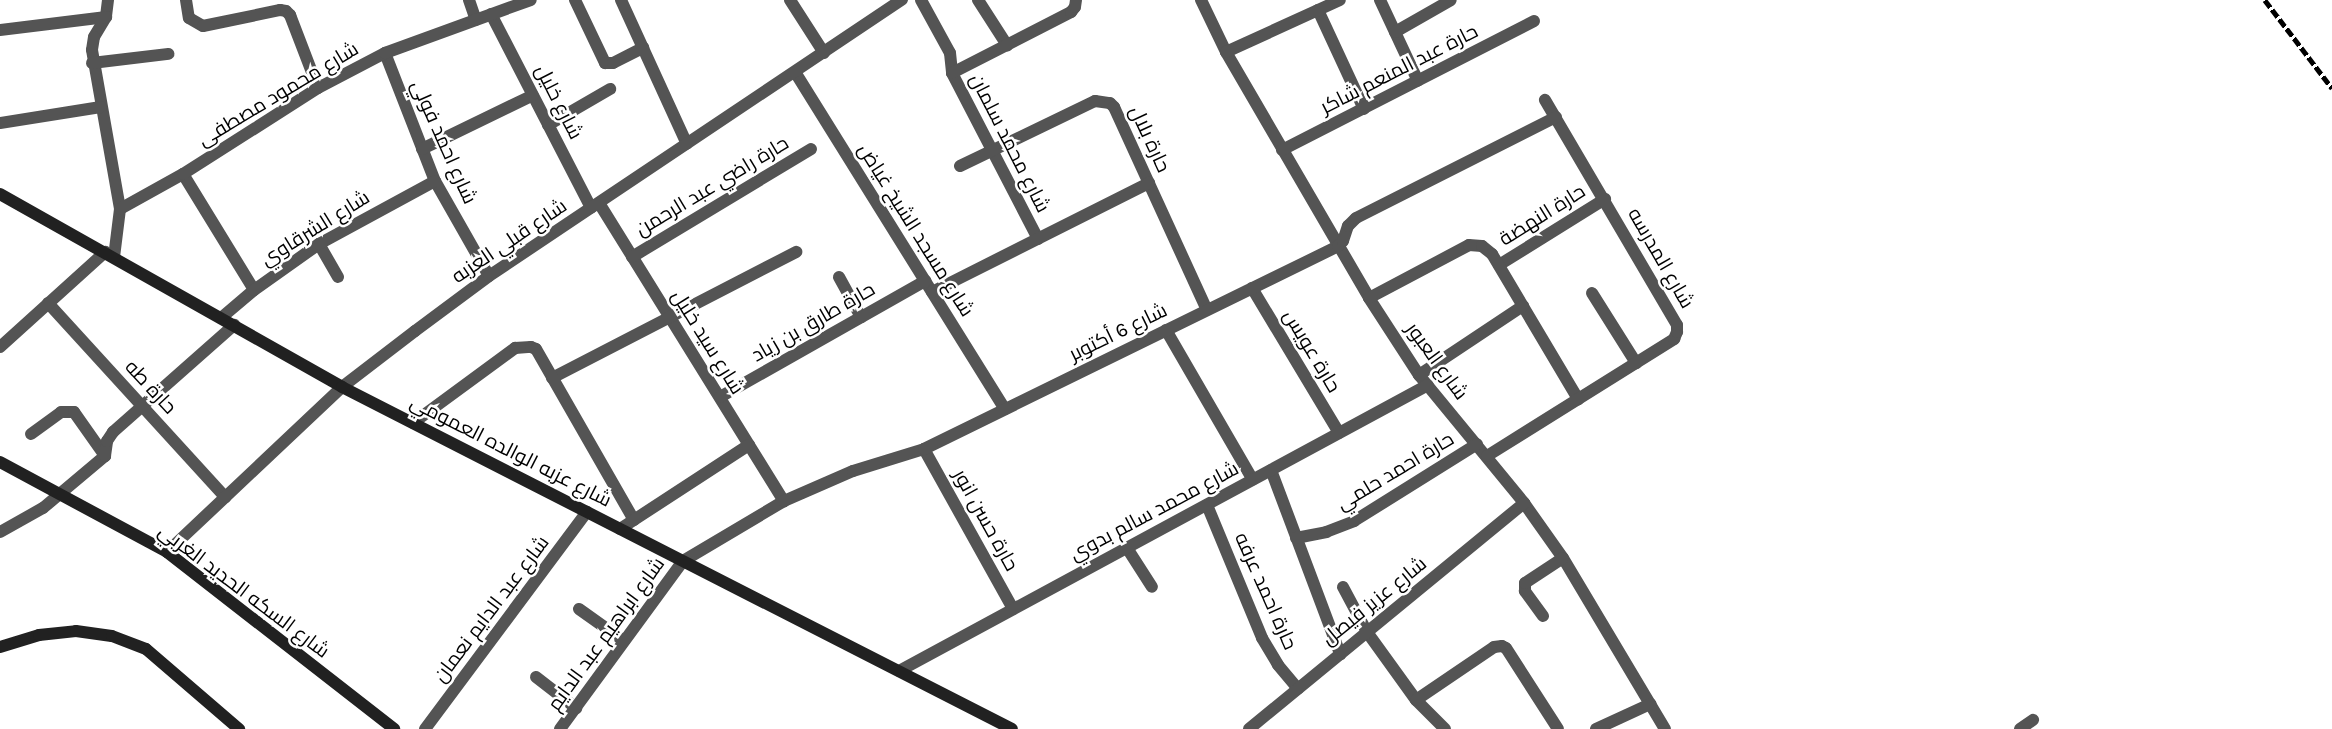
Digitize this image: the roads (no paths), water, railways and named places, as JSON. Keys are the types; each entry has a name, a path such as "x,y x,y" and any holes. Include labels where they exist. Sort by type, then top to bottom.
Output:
{"street":[{"path":"0,347 48,303 110,255 120,209 92,63 94,38 106,17 108,0"},
{"path":"469,0 477,20"},
{"name":"شارع محمود مصطفى","path":"120,209 183,174 318,88 386,53 531,0"},
{"path":"575,0 605,63 613,63 643,48"},
{"path":"621,0 687,144"},
{"path":"790,0 824,53"},
{"name":"شارع قبلي العزبه","path":"167,552 342,387 489,276 902,0"},
{"name":"شارع محمد سلمان","path":"921,0 950,53 952,73 1038,239"},
{"path":"978,0 1007,45"},
{"path":"952,73 1071,12 1076,0"},
{"name":"شارع العبور","path":"1201,0 1226,52 1369,298 1419,375 1524,503 1563,558 1665,729"},
{"path":"1226,52 1340,0"},
{"path":"1380,0 1418,81"},
{"path":"1395,32 1451,0"},
{"path":"187,4 189,18 203,26 280,10 286,11 290,15 318,88"},
{"path":"1318,10 1364,109"},
{"name":"شارع خليل","path":"491,14 548,125 595,205"},
{"path":"0,30 106,17"},
{"name":"حارة عبد المنعم شاكر","path":"1282,150 1534,21"},
{"name":"شارع احمد فولي","path":"386,53 435,181 489,276"},
{"path":"92,63 168,54"},
{"name":"شارع مسجد الشيخ غياض","path":"795,72 1005,409"},
{"path":"548,125 610,89"},
{"path":"422,149 533,95"},
{"name":"شارع المدرسه","path":"1486,456 1674,339 1677,329 1605,199 1545,100"},
{"name":"حارة بلال","path":"960,166 1095,101 1106,101 1114,107 1207,310"},
{"path":"0,123 101,107"},
{"path":"1338,246 1343,241 1348,226 1356,218 1556,117"},
{"name":"حارة راضي عبد الرحمن","path":"632,256 811,149"},
{"path":"183,174 254,290"},
{"name":"شارع الشرقاوي","path":"221,318 254,290 319,244 435,181"},
{"name":"حارة طارق بن زياد","path":"720,397 861,317 1038,239 1149,183"},
{"name":"شارع عزبه الوالده العمومي","path":"0,194 342,387 1012,729"},
{"name":"حارة النهضة","path":"1499,265 1605,199"},
{"name":"شارع سيد خليل","path":"595,205 632,256 784,501"},
{"path":"319,244 338,277"},
{"path":"1369,298 1469,245 1482,246 1488,249 1499,265 1578,399"},
{"name":"شارع 6 أكتوبر","path":"682,561 784,501 853,471 924,449 1338,246"},
{"path":"552,378 796,252"},
{"path":"839,277 861,317"},
{"name":"حارة عويس","path":"1252,288 1340,433"},
{"path":"1592,293 1636,363"},
{"name":"حارة طه","path":"48,303 225,497"},
{"path":"1419,375 1522,306"},
{"path":"0,532 22,521 62,493 105,456 107,441 113,432 234,325"},
{"path":"1166,330 1253,480"},
{"path":"413,423 514,348 526,346 536,349 634,520"},
{"name":"شارع محمد سالم بدوي","path":"899,671 1428,385"},
{"path":"31,434 61,412 74,412 105,456"},
{"name":"حارة احمد حلمي","path":"1296,538 1326,532 1354,521 1477,444"},
{"path":"620,529 749,445"},
{"name":"حارة حسن انور","path":"924,449 1013,609"},
{"name":"شارع السكه الحديد الغربي","path":"0,462 62,493 167,552 394,729"},
{"path":"1271,470 1340,654"},
{"name":"شارع عزيز فيصل","path":"1249,729 1524,503"},
{"name":"حارة احمد عرفه","path":"1206,505 1262,638 1278,665 1298,689"},
{"name":"شارع عبد الدايم نعمان","path":"425,729 587,512"},
{"path":"1127,548 1152,587"},
{"path":"1543,616 1525,591 1526,583 1563,558"},
{"name":"شارع ابراهيم عبد الدايم","path":"560,729 682,561"},
{"path":"1343,586 1367,632 1416,700 1445,729"},
{"path":"579,609 624,641"},
{"path":"0,647 39,635 76,631 112,636 146,649 239,729"},
{"path":"1416,700 1494,647 1502,646 1506,648 1558,729"},
{"path":"536,677 576,708"},
{"path":"1596,729 1650,704"},
{"path":"2020,729 2033,720"}],"railway":[{"path":"2265,0 2332,88"}]}
